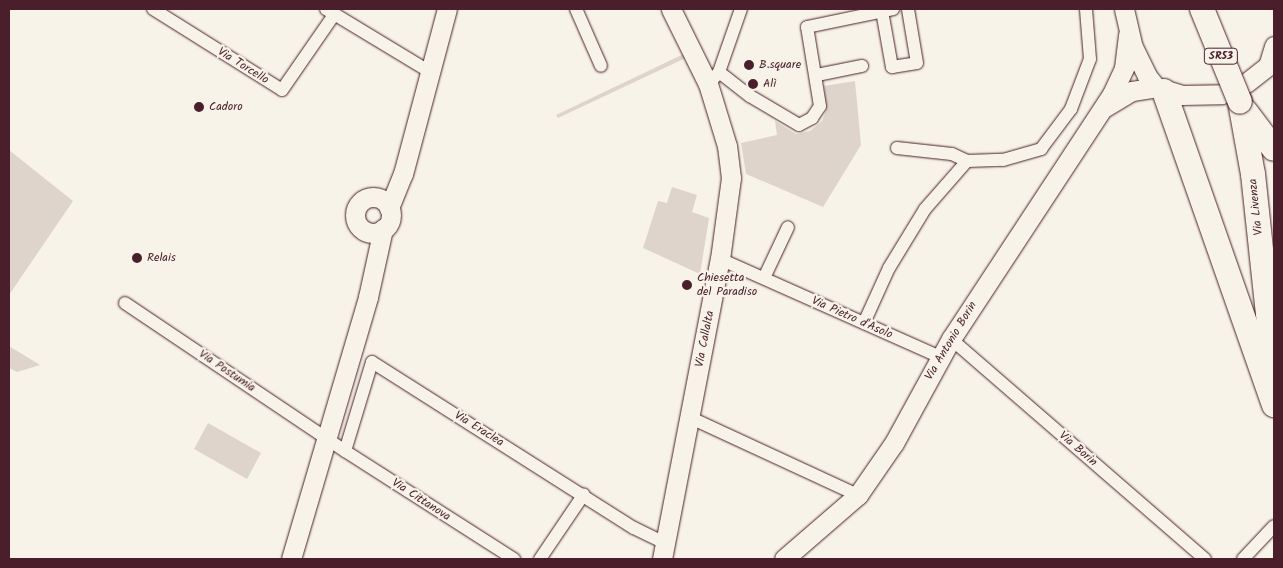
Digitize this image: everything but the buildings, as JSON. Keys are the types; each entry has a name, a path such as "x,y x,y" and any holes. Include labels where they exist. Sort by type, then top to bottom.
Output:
{"highway":[{"name":"SR53","path":"1202,9 1236,93 1259,133 1274,149"},
{"path":"1160,89 1274,405"},
{"name":"Via Livenza","path":"1236,93 1253,174 1274,371"}],"street":[{"name":"Via Torcello","path":"153,9 282,90 330,12 430,72"},
{"path":"374,230 390,218 389,208 409,152 447,9"},
{"path":"576,9 601,66"},
{"name":"Via Callalta","path":"663,551 691,418 720,259 731,178 714,78 670,9"},
{"path":"741,9 714,78 750,96 799,125 812,118 820,106 817,75 807,27 887,10 892,67 918,63 908,9"},
{"path":"898,148 952,154 967,162 1003,160 1041,149 1071,109 1090,59 1086,9"},
{"path":"1124,9 1128,34 1147,76 1160,89 1199,97 1236,93 1268,66 1274,46"},
{"name":"Via Antonio Borin","path":"784,559 858,495 894,443 950,339 1104,108 1124,68 1128,34"},
{"path":"817,75 862,66"},
{"name":"Via Antonio Borin","path":"1104,108 1132,92 1160,89"},
{"path":"374,230 358,224 356,210 361,202 390,180 409,152"},
{"path":"864,323 889,268 925,209 967,162"},
{"path":"370,197 382,200 389,208"},
{"path":"764,278 788,227"},
{"path":"291,559 322,451 328,439 372,280 374,230"},
{"name":"Via Pietro d'Asolo","path":"720,259 940,357"},
{"name":"Via Postumia","path":"126,303 328,439"},
{"name":"Via Borin","path":"950,339 1205,559"},
{"name":"Via Eraclea","path":"345,451 372,362 584,494 634,528 663,551"},
{"path":"691,418 858,495"},
{"name":"Via Cittanova","path":"328,439 514,559"},
{"path":"540,559 584,494"},
{"path":"1243,559 1274,526"}],"shaded area":[{"path":"690,51 692,55 558,118 556,115"},
{"path":"855,81 861,145 823,207 746,174 741,143 777,135 775,121 796,134 810,131 822,121 826,111 824,86"},
{"path":"9,150 73,201 9,295"},
{"path":"672,187 697,195 692,212 709,218 700,274 643,248 658,201 667,203"},
{"path":"9,346 40,365 17,372 9,368"},
{"path":"208,423 261,453 247,479 194,449"}],"place":[{"name":"B.square","path":"749,65"},
{"name":"Alì","path":"753,84"},
{"name":"Cadoro","path":"199,107"},
{"name":"Relais","path":"137,258"},
{"name":"Chiesetta del Paradiso","path":"687,285"}]}
